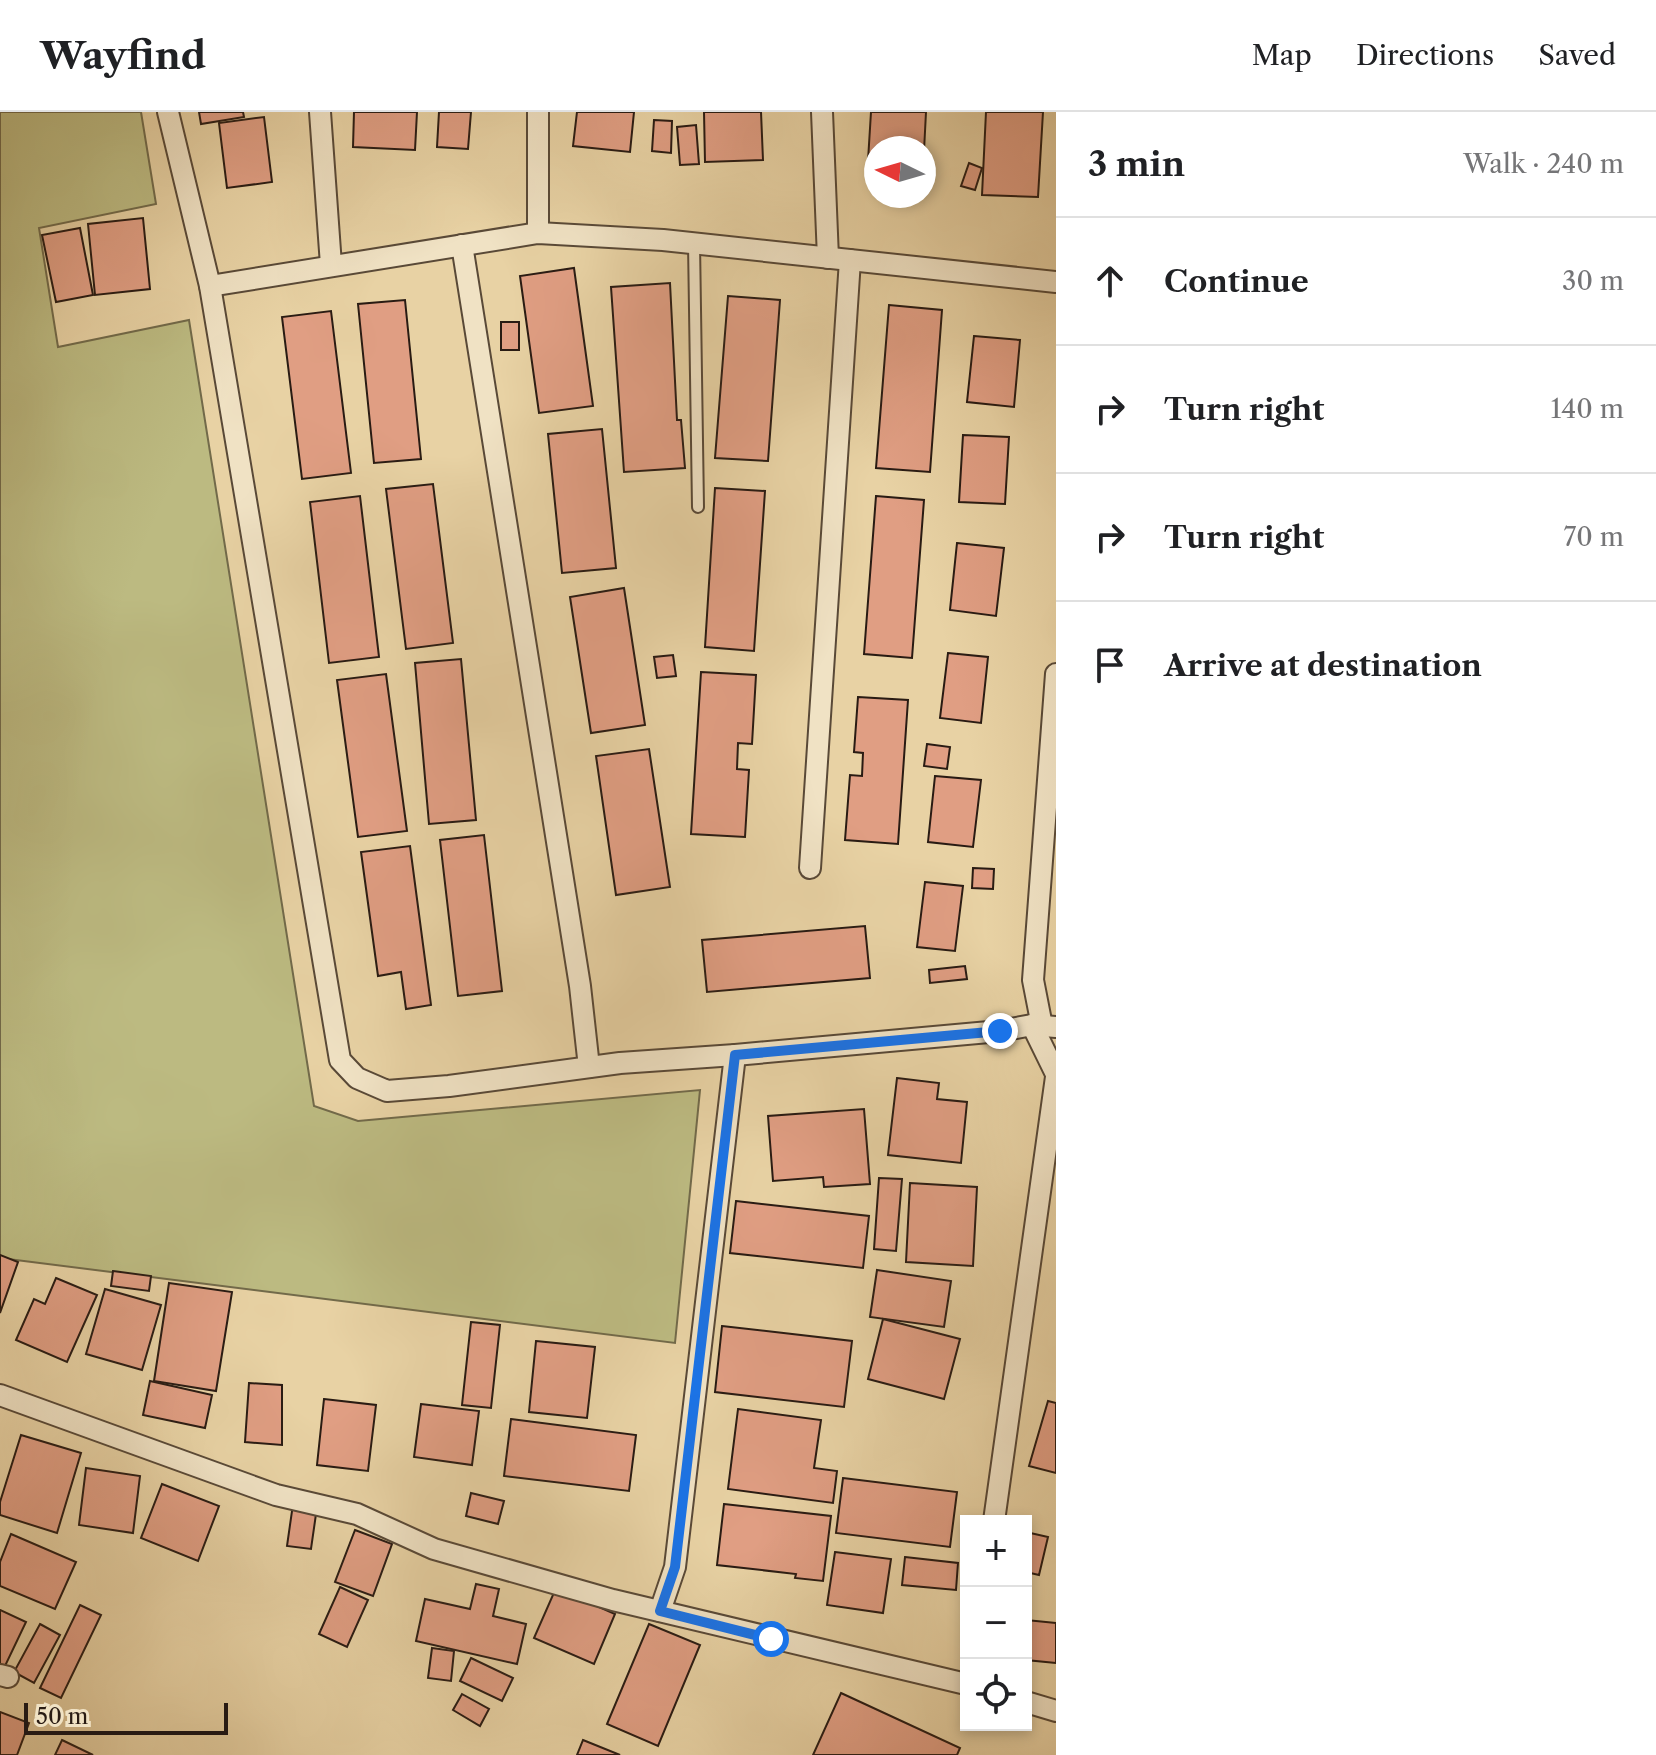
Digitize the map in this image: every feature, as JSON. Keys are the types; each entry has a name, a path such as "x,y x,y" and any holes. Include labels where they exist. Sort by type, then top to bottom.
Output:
{"street":[{"path":"168,112 210,286 340,1060 357,1078 387,1091 589,1067 1043,1026"},
{"path":"320,112 331,265"},
{"path":"538,112 538,233"},
{"path":"822,112 828,258"},
{"path":"210,286 538,233 694,243 1056,282"},
{"path":"462,245 578,970 589,1067"},
{"path":"810,868 850,260"},
{"path":"995,1515 1056,1076 1033,980 1056,674"},
{"path":"660,1611 675,1567 735,1055"},
{"path":"0,1395 276,1495 357,1514 434,1549 660,1611 960,1683"},
{"path":"1032,1704 1056,1711"}],"lane":[{"path":"694,243 698,507"}],"shaded area":[{"path":"0,112 141,112 156,204 39,228 58,347 189,320 314,1106 358,1121 700,1090 675,1343 0,1258"}],"building":[{"path":"199,112 243,112 244,117 201,124"},
{"path":"354,112 417,112 415,150 353,147"},
{"path":"439,112 471,112 468,149 437,147"},
{"path":"577,112 634,112 630,152 573,146"},
{"path":"704,112 761,112 763,160 705,162"},
{"path":"871,112 926,112 925,136 870,136"},
{"path":"986,112 1043,112 1038,197 982,195"},
{"path":"264,117 272,182 227,188 219,123"},
{"path":"654,120 672,121 671,153 652,151"},
{"path":"696,125 699,164 680,165 677,127"},
{"path":"969,163 982,168 975,190 961,186"},
{"path":"143,218 150,289 95,295 88,224"},
{"path":"80,228 93,295 56,302 42,235"},
{"path":"574,268 593,406 539,413 520,276"},
{"path":"670,283 677,420 681,420 685,468 624,472 611,287"},
{"path":"728,296 780,300 768,461 715,458"},
{"path":"405,300 421,459 374,463 358,304"},
{"path":"889,305 942,310 930,472 876,468"},
{"path":"331,311 351,473 302,479 282,317"},
{"path":"501,322 519,322 519,350 501,350"},
{"path":"974,336 1020,340 1014,407 967,402"},
{"path":"602,429 616,568 562,573 548,434"},
{"path":"963,435 1009,437 1005,504 959,502"},
{"path":"433,484 453,643 406,649 386,489"},
{"path":"715,488 765,491 754,651 705,647"},
{"path":"360,496 379,657 329,663 310,502"},
{"path":"876,496 924,500 912,658 864,654"},
{"path":"957,543 1004,548 996,616 950,610"},
{"path":"624,588 645,725 591,733 570,597"},
{"path":"948,653 988,657 981,723 940,718"},
{"path":"673,655 676,676 657,678 654,657"},
{"path":"461,659 476,820 429,824 415,663"},
{"path":"701,672 756,675 752,744 738,743 737,769 749,770 745,837 691,834"},
{"path":"386,674 407,831 358,837 337,680"},
{"path":"858,697 908,700 898,844 845,840 850,775 862,776 863,753 854,752"},
{"path":"927,744 950,747 947,769 924,766"},
{"path":"649,749 670,887 616,895 596,756"},
{"path":"935,776 981,780 973,847 928,842"},
{"path":"484,835 502,991 458,996 440,840"},
{"path":"410,846 431,1005 406,1009 401,972 378,976 361,852"},
{"path":"973,868 994,869 993,889 972,888"},
{"path":"925,882 963,886 955,951 917,947"},
{"path":"865,926 870,978 707,992 702,940"},
{"path":"965,966 967,979 930,983 929,970"},
{"path":"897,1078 939,1083 937,1099 967,1102 961,1163 888,1155"},
{"path":"864,1109 870,1184 824,1187 823,1177 773,1181 768,1116"},
{"path":"879,1178 902,1179 896,1251 874,1249"},
{"path":"910,1183 977,1187 973,1266 906,1262"},
{"path":"736,1201 869,1216 863,1268 730,1253"},
{"path":"0,1255 18,1262 0,1313"},
{"path":"877,1270 951,1281 944,1327 870,1317"},
{"path":"113,1271 151,1276 149,1291 111,1286"},
{"path":"56,1278 97,1295 67,1362 16,1340 34,1299 45,1304"},
{"path":"169,1283 232,1292 216,1391 154,1381"},
{"path":"105,1289 161,1305 142,1370 86,1354"},
{"path":"883,1319 960,1339 944,1399 868,1379"},
{"path":"471,1322 500,1325 491,1408 462,1405"},
{"path":"722,1326 852,1341 844,1407 715,1392"},
{"path":"536,1341 595,1347 587,1418 529,1412"},
{"path":"150,1381 212,1395 205,1428 143,1415"},
{"path":"249,1383 282,1385 282,1445 245,1442"},
{"path":"324,1399 376,1405 368,1471 317,1465"},
{"path":"1048,1401 1056,1403 1056,1473 1029,1466"},
{"path":"421,1404 479,1411 472,1465 414,1457"},
{"path":"738,1409 821,1420 814,1468 837,1471 833,1503 728,1489"},
{"path":"511,1419 636,1435 629,1491 504,1476"},
{"path":"21,1435 81,1453 57,1533 0,1515 0,1502"},
{"path":"86,1468 140,1476 133,1533 79,1525"},
{"path":"843,1478 957,1492 950,1547 836,1533"},
{"path":"162,1484 219,1506 198,1561 141,1538"},
{"path":"471,1493 504,1501 498,1524 466,1516"},
{"path":"293,1504 317,1507 311,1549 287,1546"},
{"path":"724,1504 831,1516 823,1581 795,1578 796,1574 717,1565"},
{"path":"355,1530 392,1544 373,1596 335,1582"},
{"path":"1032,1533 1048,1537 1039,1575 1032,1573"},
{"path":"11,1534 76,1562 55,1609 0,1586 0,1562"},
{"path":"835,1552 891,1559 883,1613 827,1605"},
{"path":"905,1557 958,1563 956,1590 902,1585"},
{"path":"476,1584 499,1589 493,1616 526,1624 517,1664 416,1641 425,1599 470,1609"},
{"path":"340,1587 368,1600 347,1647 319,1634"},
{"path":"556,1588 615,1614 594,1664 534,1638"},
{"path":"80,1605 101,1615 61,1698 40,1688"},
{"path":"0,1610 26,1622 5,1666 0,1664"},
{"path":"1032,1621 1056,1623 1056,1663 1032,1661"},
{"path":"40,1624 60,1635 34,1683 14,1672"},
{"path":"649,1624 700,1645 658,1746 607,1724"},
{"path":"432,1648 454,1651 451,1681 428,1678"},
{"path":"471,1658 513,1678 502,1701 460,1681"},
{"path":"841,1693 960,1748 957,1755 813,1755"},
{"path":"462,1694 489,1709 480,1726 453,1710"},
{"path":"0,1712 29,1723 17,1755 0,1755"},
{"path":"62,1740 93,1755 55,1755"},
{"path":"583,1740 620,1755 577,1755"}],"route":[{"path":"771,1639 660,1611 675,1567 735,1055 1000,1031"}]}
